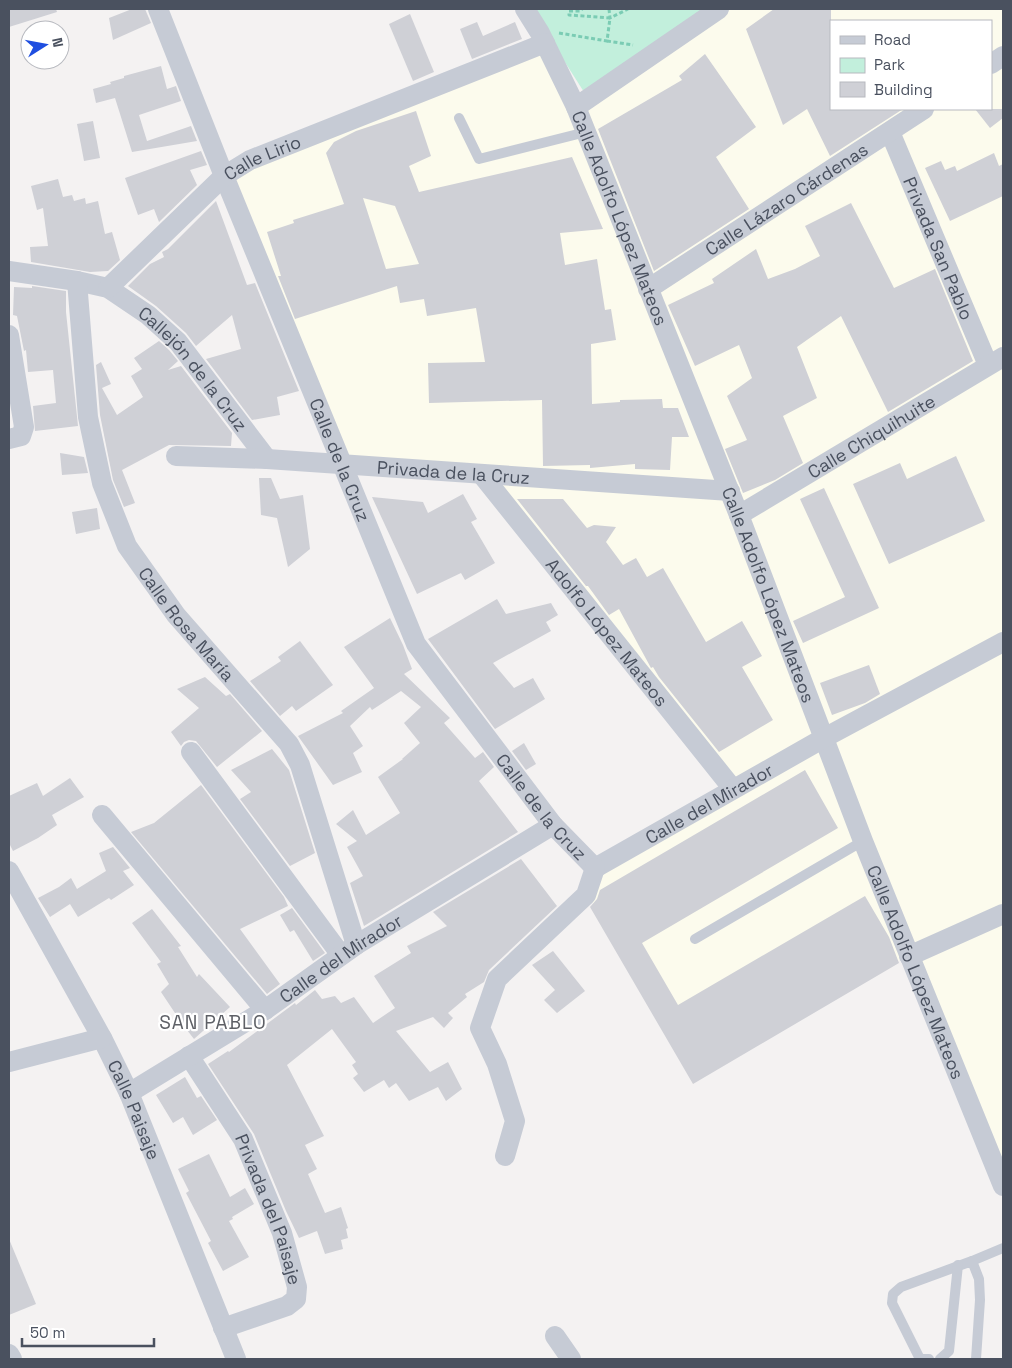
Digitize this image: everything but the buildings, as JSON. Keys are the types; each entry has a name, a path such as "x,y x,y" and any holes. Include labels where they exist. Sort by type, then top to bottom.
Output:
{"street":[{"name":"Calle de la Cruz","path":"158,9 224,176 416,644 553,825 595,868"},
{"name":"Calle Adolfo López Mateos","path":"525,9 543,38 586,132 740,515 862,841 1003,1186"},
{"path":"576,108 719,9"},
{"name":"Calle Lirio","path":"108,288 224,176 250,160 543,38"},
{"path":"992,63 1003,56"},
{"name":"Calle Lázaro Cárdenas","path":"648,289 923,110"},
{"name":"Privada San Pablo","path":"890,132 996,361"},
{"path":"9,271 77,281 108,288"},
{"name":"Calle Rosa María","path":"77,281 88,417 102,484 127,546 176,614 289,744 300,766 349,950"},
{"name":"Callejón de la Cruz","path":"108,288 148,315 178,342 267,459"},
{"path":"9,335 24,427 15,437"},
{"name":"Calle Chiquihuite","path":"740,515 996,361"},
{"name":"Privada de la Cruz","path":"176,456 267,459 730,491"},
{"name":"Adolfo López Mateos","path":"482,475 733,789"},
{"name":"Calle del Mirador","path":"595,868 824,738 1003,642"},
{"path":"191,752 349,950"},
{"path":"102,815 265,1010"},
{"name":"Calle del Mirador","path":"129,1094 265,1010 349,950 553,825"},
{"path":"505,1156 515,1121 497,1064 480,1028 497,978 586,895 595,868"},
{"name":"Calle Paisaje","path":"9,871 102,1038 129,1094 236,1359"},
{"path":"909,956 1003,914"},
{"path":"9,1062 102,1038"},
{"name":"Privada del Paisaje","path":"189,1056 243,1139 282,1233 297,1287 296,1298 287,1306 223,1328"},
{"path":"555,1336 571,1359"},
{"path":"9,1354 12,1359"}],"lane":[{"path":"459,118 479,159 586,132"},
{"path":"694,940 862,841"},
{"path":"929,1359 920,1359 892,1303 893,1294 901,1287 1003,1248"},
{"path":"972,1261 979,1279 980,1300 976,1359"},
{"path":"940,1359 949,1351 958,1265"}],"path":[{"path":"582,9 581,11 570,10 569,16 610,18 628,9"},
{"path":"543,38 562,32 607,41 610,9"}],"shaded area":[{"path":"719,9 1003,9 1003,1186 909,956 713,1039 693,1084 632,949 586,895 595,868 733,789 482,475 343,465 224,176 545,43 576,107"}],"green space":[{"path":"531,9 721,9 584,92"}],"district":[{"name":"SAN PABLO","path":"213,1022"}]}
